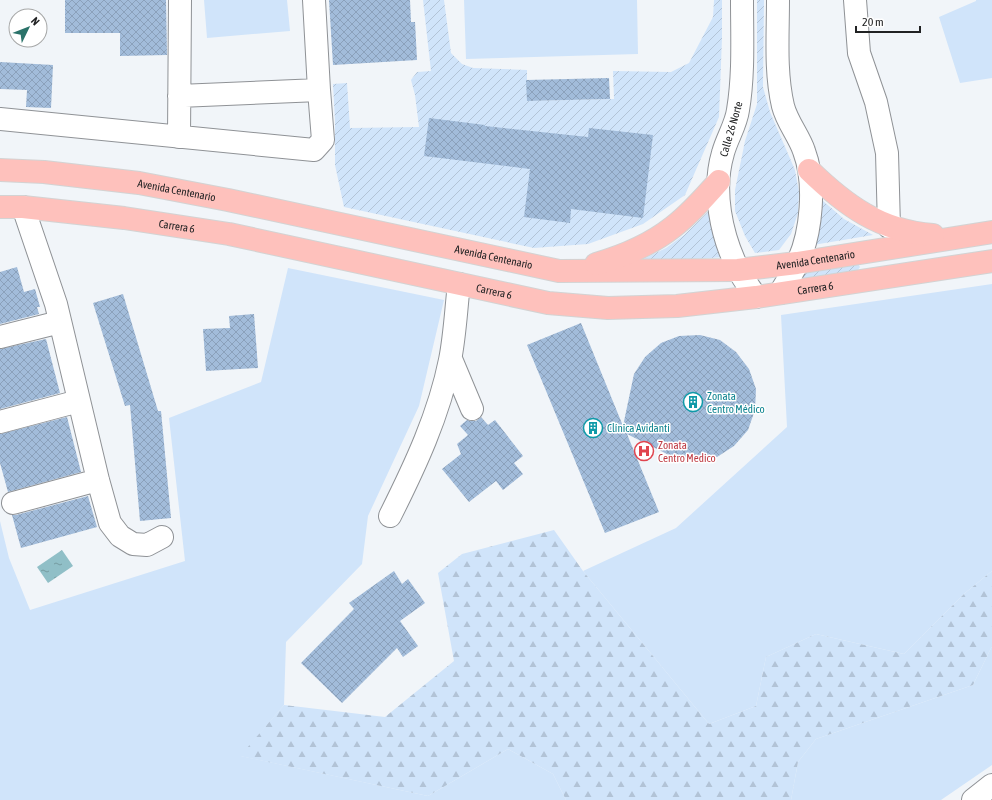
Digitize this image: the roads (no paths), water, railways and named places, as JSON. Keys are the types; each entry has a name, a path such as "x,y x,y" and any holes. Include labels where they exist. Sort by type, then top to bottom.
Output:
{"main road":[{"name":"Avenida Centenario","path":"0,170 44,172 139,183 250,205 559,271 738,270 798,263 992,232"},
{"path":"809,170 833,193 860,213 889,227 921,235 954,237"},
{"path":"559,271 590,266 620,257 648,244 674,226 697,205 719,181"},
{"name":"Carrera 6","path":"0,207 23,207 124,218 229,234 548,303 608,308 677,306 756,297 992,261"}],"street":[{"path":"179,137 180,0"},
{"path":"0,119 314,150 323,140 318,90 314,0"},
{"name":"Calle 26 Norte","path":"742,0 742,83 738,112 723,154 719,181 720,211 726,241 738,270 756,297"},
{"path":"778,0 778,79 784,108 804,151 809,170 811,202 808,233 798,263 780,293"},
{"path":"855,0 859,53 876,102 887,153 889,227"},
{"path":"179,96 318,90"},
{"path":"23,207 56,304 98,480 110,523 120,536 133,544 147,545 162,537"},
{"path":"390,516 416,463 435,417 451,359 459,284"},
{"path":"0,337 60,322"},
{"path":"451,359 472,409"},
{"path":"0,422 79,401"},
{"path":"13,503 98,480"},
{"path":"973,800 992,785"}],"water":[{"path":"62,550 73,566 48,583 37,567"}],"place":[{"name":"Zonata Centro Médico","path":"693,402"},
{"name":"Clínica Avidanti","path":"593,428"},
{"name":"Zonata Centro Medico","path":"644,451"}]}
